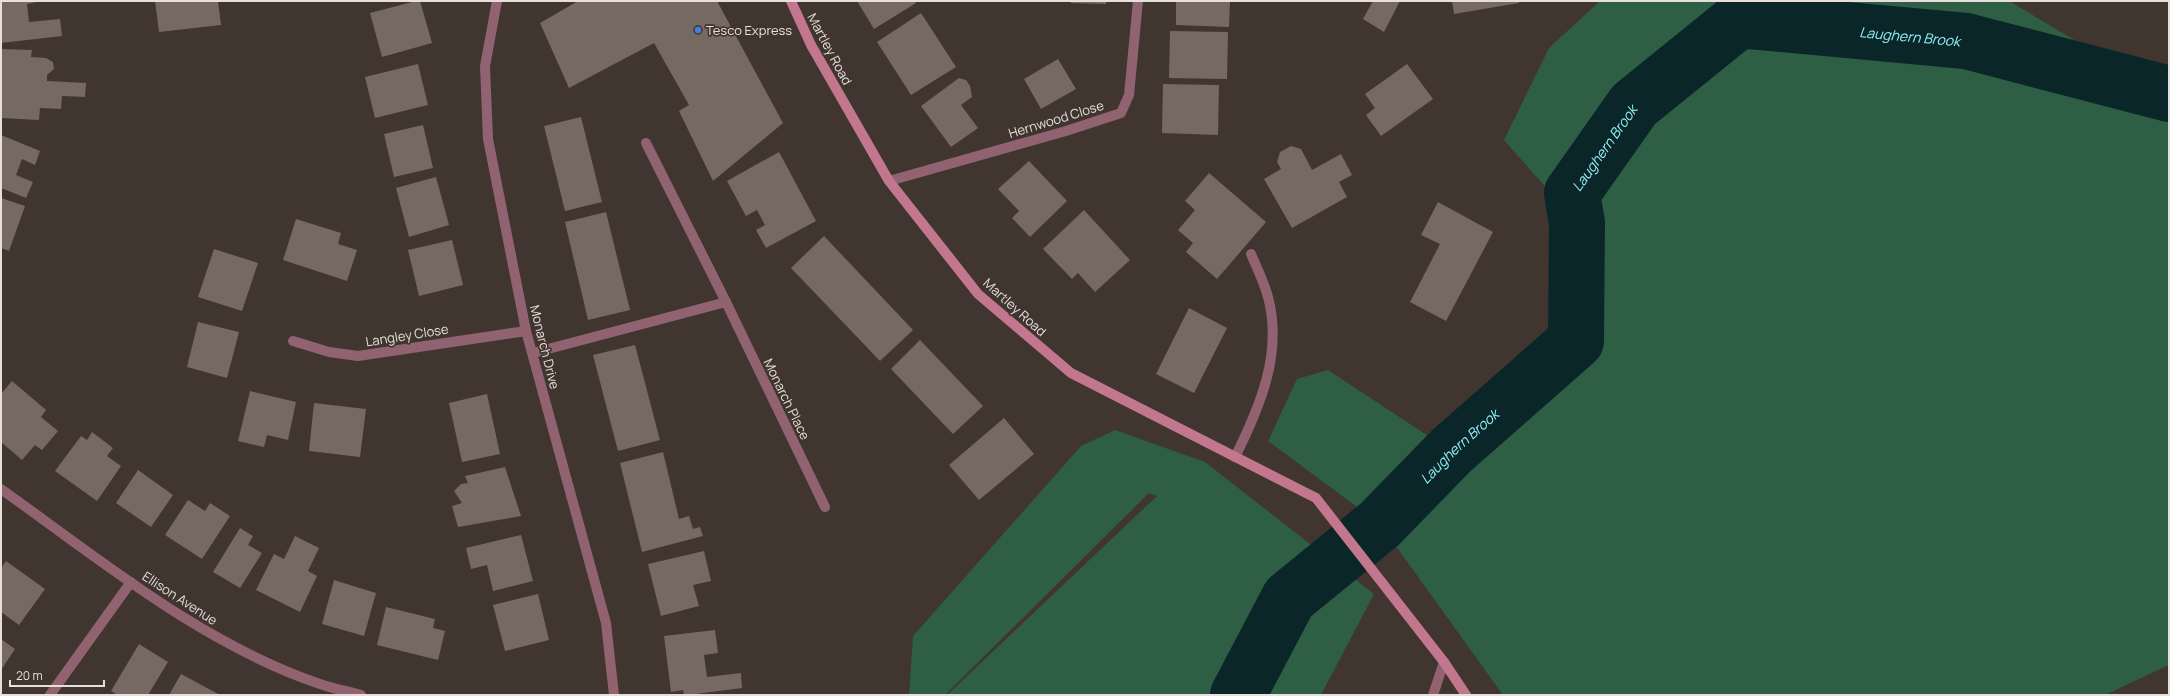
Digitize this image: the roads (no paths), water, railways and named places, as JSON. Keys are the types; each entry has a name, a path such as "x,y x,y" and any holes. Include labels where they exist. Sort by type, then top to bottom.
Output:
{"main road":[{"name":"Martley Road","path":"791,1 811,45 889,180 978,294 1071,373 1316,498 1444,662"},
{"path":"1444,662 1466,695"}],"street":[{"name":"Monarch Drive","path":"497,1 485,66 488,139 526,331 606,623 614,695"},
{"name":"Hernwood Close","path":"889,180 1066,131 1121,112 1129,95 1138,1"},
{"name":"Monarch Place","path":"646,143 726,302 825,507"},
{"path":"1235,457 1247,434 1263,394 1272,362 1274,334 1268,297 1251,254"},
{"path":"533,353 726,302"},
{"name":"Langley Close","path":"293,341 329,352 358,356 526,331"},
{"name":"Ellison Avenue","path":"1,489 131,582 199,628 257,658 320,684 362,695"},
{"path":"50,695 131,582"},
{"path":"1433,695 1444,662"}],"waterway":[{"name":"Laughern Brook","path":"1238,695 1289,598 1380,524 1451,451 1576,341 1577,223 1572,193 1634,105 1739,20 1966,41 2169,94"}],"place":[{"name":"Tesco Express","path":"698,30"}]}
